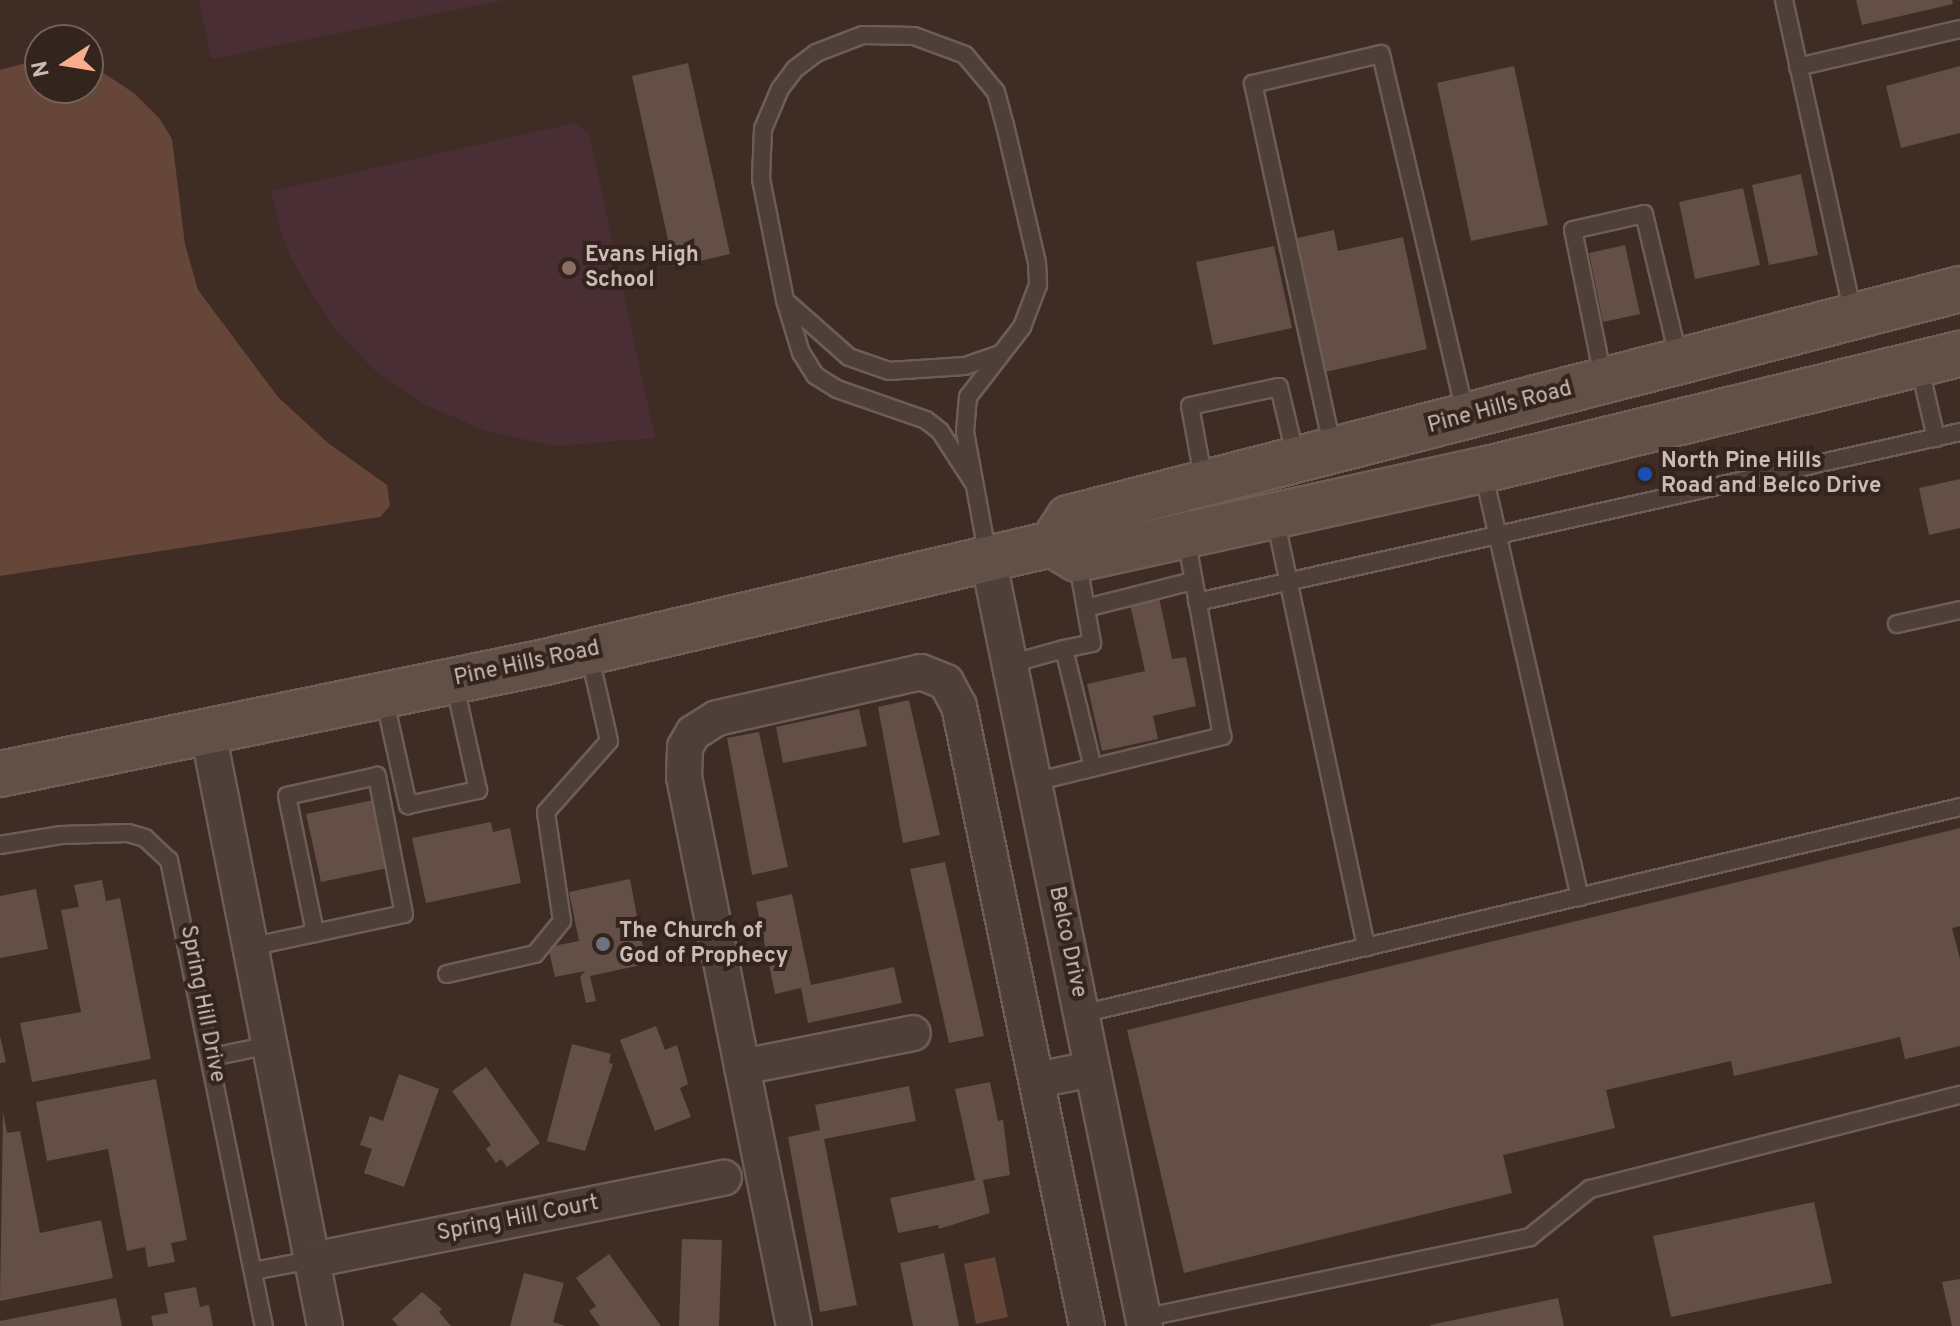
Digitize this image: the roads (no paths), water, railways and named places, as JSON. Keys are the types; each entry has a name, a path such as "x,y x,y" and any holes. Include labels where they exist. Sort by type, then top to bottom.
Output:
{"main road":[{"name":"Pine Hills Road","path":"1065,552 1069,518 1316,459 1960,289"},
{"name":"Pine Hills Road","path":"0,774 384,696 988,558 1186,537 1483,470 1940,359"}],"street":[{"name":"Belco Drive","path":"988,558 1144,1322"},
{"path":"794,1326 684,777 685,747 693,733 717,718 921,672 946,682 959,706 1087,1326"},
{"path":"208,732 325,1326"},
{"path":"742,1067 913,1033"},
{"path":"1037,1080 1092,1069"},
{"name":"Spring Hill Court","path":"312,1260 724,1178"}],"lane":[{"path":"1784,0 1854,316"},
{"path":"1798,67 1960,29"},
{"path":"973,482 940,431 926,420 837,389 815,375 801,353 785,300 761,179 760,151 769,109 795,69 816,53 863,35 914,36 943,43 973,63 996,92 1005,125 1037,263 1038,285 1022,327 968,397 965,432 988,558"},
{"path":"1316,459 1280,213 1253,84 1381,54 1467,417"},
{"path":"1603,381 1573,230 1644,214 1680,361"},
{"path":"785,300 820,336 870,367 934,370 1001,353"},
{"path":"1936,438 1940,359"},
{"path":"1205,487 1190,406 1279,387 1316,459"},
{"path":"1197,602 1289,584 1960,432"},
{"path":"1483,470 1580,897"},
{"path":"1274,516 1366,947"},
{"path":"1034,782 1222,736 1186,537"},
{"path":"1010,664 1092,643 1086,608 1065,552"},
{"path":"1086,608 1193,581"},
{"path":"1897,624 1960,610"},
{"path":"1064,649 1093,768"},
{"path":"447,974 535,954 562,921 546,812 609,741 589,651"},
{"path":"384,696 408,805 478,790 454,680"},
{"path":"250,947 404,914 377,776 287,796 315,933"},
{"path":"1081,1014 1960,807"},
{"name":"Spring Hill Drive","path":"0,845 108,832 145,838 158,847 179,889 264,1326"},
{"path":"212,1057 270,1045"},
{"path":"1144,1322 1530,1237 1590,1189 1960,1095"},
{"path":"253,1271 312,1260"}],"place":[{"name":"Evans High School","path":"569,268"},
{"name":"North Pine Hills Road and Belco Drive","path":"1645,474"},
{"name":"The Church of God of Prophecy","path":"603,944"}]}
